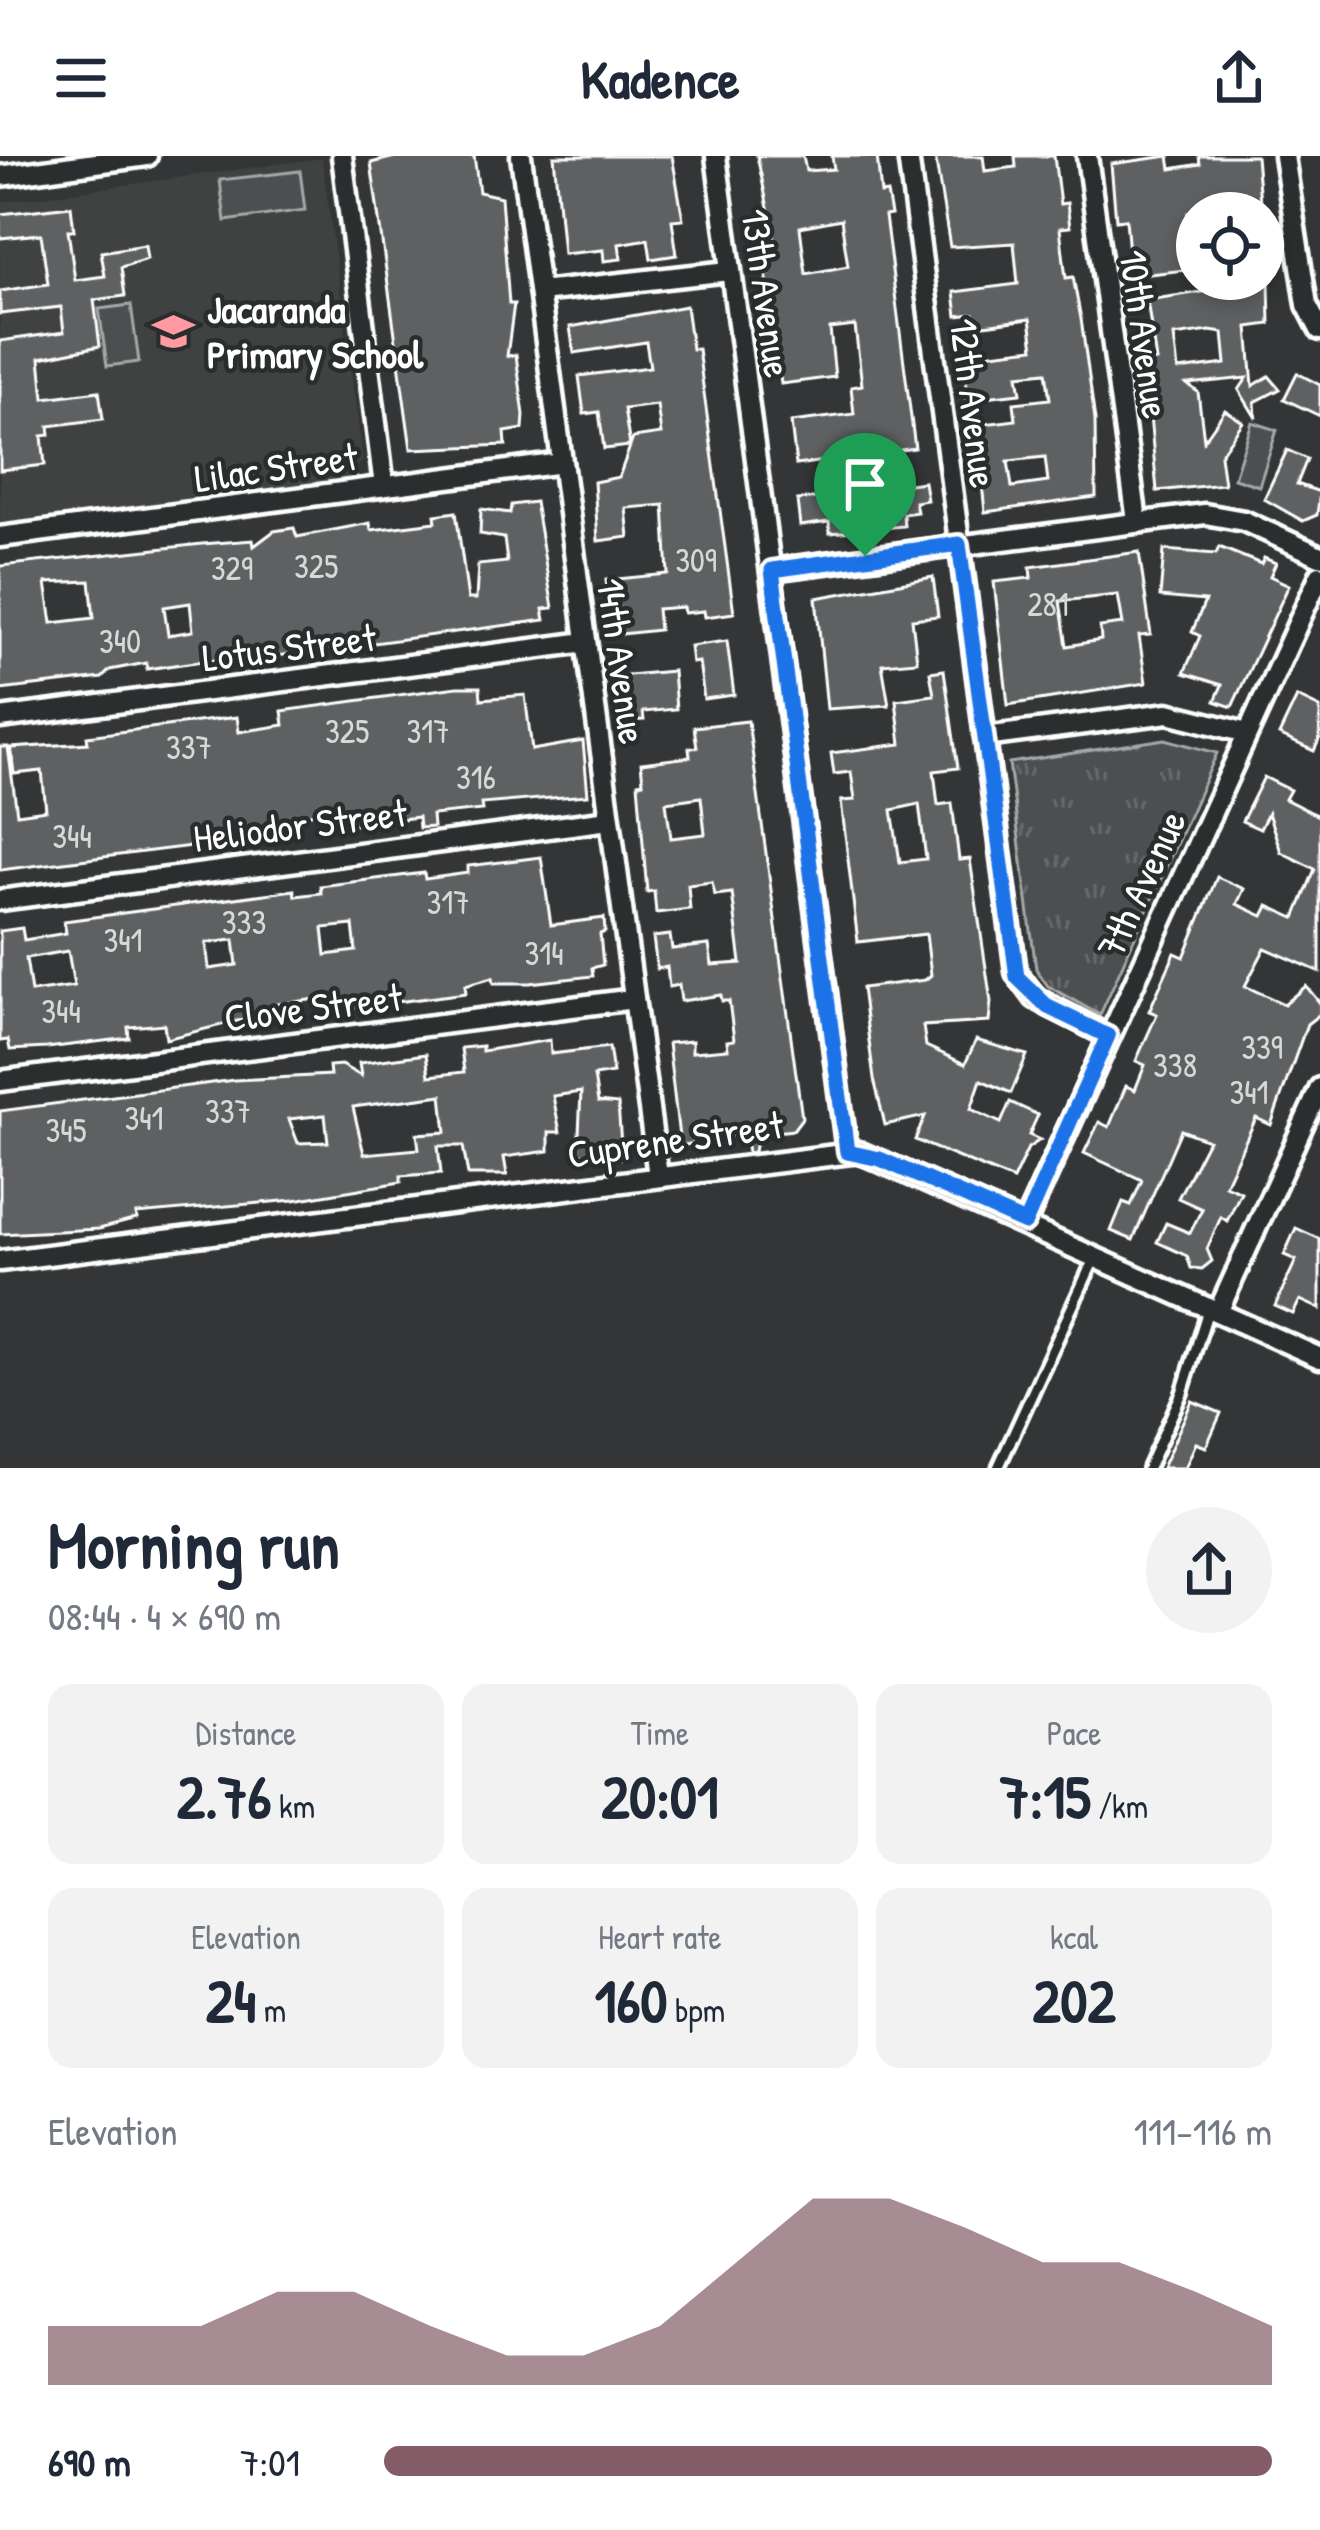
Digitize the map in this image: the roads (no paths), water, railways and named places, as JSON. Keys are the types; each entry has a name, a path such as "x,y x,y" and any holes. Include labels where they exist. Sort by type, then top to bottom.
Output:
{"street":[{"path":"0,176 147,156"},
{"path":"342,156 384,487"},
{"name":"14th Avenue","path":"521,156 658,1175"},
{"name":"13th Avenue","path":"716,156 847,1152"},
{"name":"12th Avenue","path":"908,156 1017,977 1048,1007 1108,1036"},
{"name":"10th Avenue","path":"1088,156 1137,521"},
{"path":"1284,156 1307,305 1320,330"},
{"path":"540,292 730,271"},
{"name":"Lilac Street","path":"0,538 562,464"},
{"path":"772,570 1137,521 1224,516 1320,556"},
{"name":"7th Avenue","path":"1025,1223 1320,574"},
{"name":"Lotus Street","path":"0,718 586,642"},
{"path":"985,736 1168,713 1247,733"},
{"name":"Heliodor Street","path":"0,900 610,820"},
{"name":"Clove Street","path":"0,1081 634,999"},
{"path":"1213,1310 1320,1088"},
{"name":"Cuprene Street","path":"0,1262 847,1152 880,1159 1320,1358"}],"lane":[{"path":"998,1468 1096,1256"},
{"path":"1148,1468 1213,1310"}],"place":[{"name":"Jacaranda Primary School","path":"173,331"}]}
